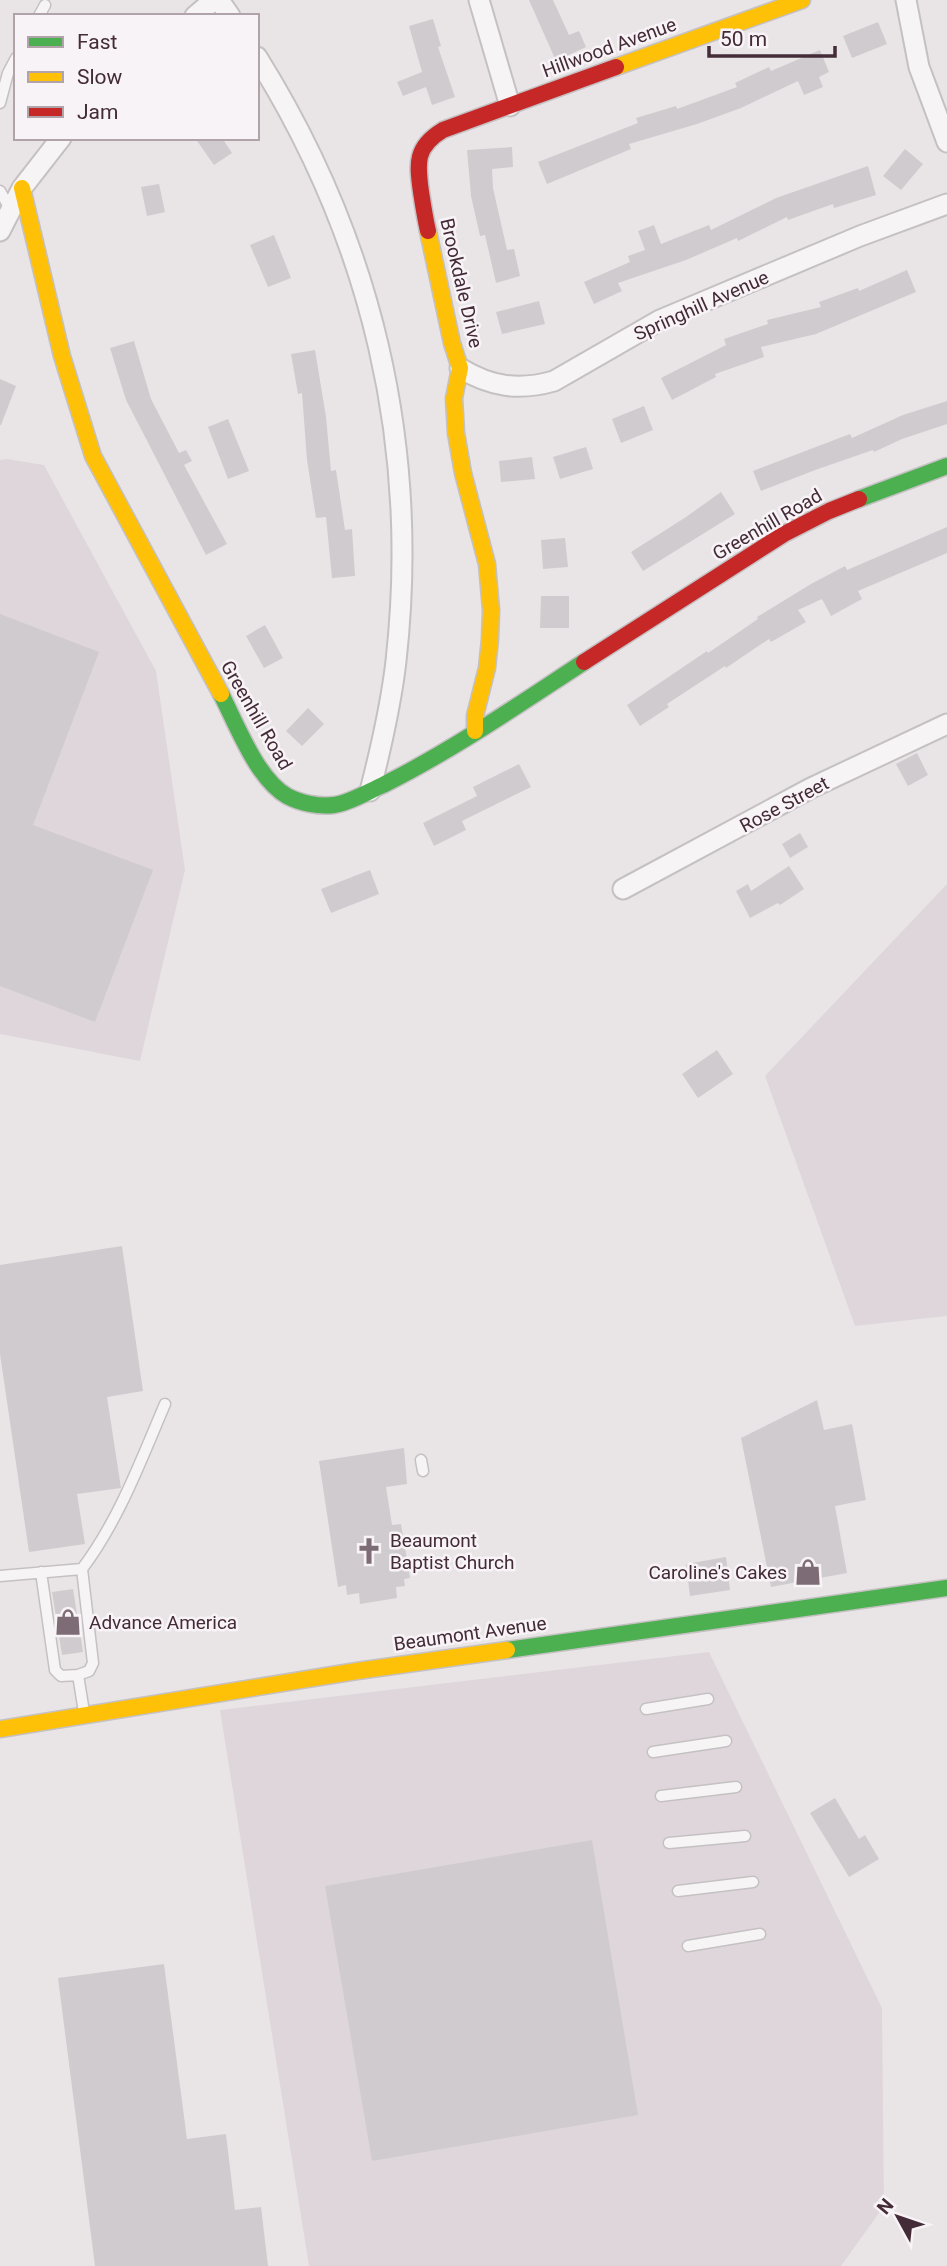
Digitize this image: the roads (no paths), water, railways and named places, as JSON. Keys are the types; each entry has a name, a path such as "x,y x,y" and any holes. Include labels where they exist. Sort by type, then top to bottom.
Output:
{"street":[{"path":"198,14 217,0 228,14"},
{"path":"479,0 510,106"},
{"name":"Hillwood Avenue","path":"510,106 802,0"},
{"path":"906,0 919,66 947,142"},
{"path":"259,61 281,95 312,153 338,213 378,338 391,402 401,493 402,598 386,727 370,791"},
{"name":"Brookdale Drive","path":"474,731 486,668 491,610 487,564 463,473 456,432 454,398 460,368 426,224 419,178 419,156 424,145 443,130 510,106"},
{"path":"0,231 22,188 59,140"},
{"name":"Greenhill Road","path":"22,188 71,392 93,456 263,773 274,786 288,796 307,803 324,805 346,802 425,764 806,522 828,511 947,466"},
{"name":"Springhill Avenue","path":"460,368 477,378 505,386 535,386 554,381 660,320 860,236 947,204"},
{"name":"Rose Street","path":"623,889 811,788 947,724"},
{"name":"Beaumont Avenue","path":"0,1729 357,1671 947,1588"}],"lane":[{"path":"40,14 45,5"},
{"path":"0,103 14,62"},
{"path":"0,191 10,209"},
{"path":"41,1572 55,1670 61,1675 78,1675 89,1671 93,1663 82,1569 100,1545 165,1404"},
{"path":"421,1460 423,1471"},
{"path":"0,1576 82,1569"},
{"path":"78,1675 84,1716"},
{"path":"646,1709 708,1699"},
{"path":"653,1752 726,1741"},
{"path":"661,1796 736,1787"},
{"path":"670,1843 745,1836"},
{"path":"678,1891 753,1882"},
{"path":"688,1946 760,1934"}],"place":[{"name":"Beaumont Baptist Church","path":"369,1551"},
{"name":"Caroline's Cakes","path":"808,1572"},
{"name":"Advance America","path":"68,1622"}]}
